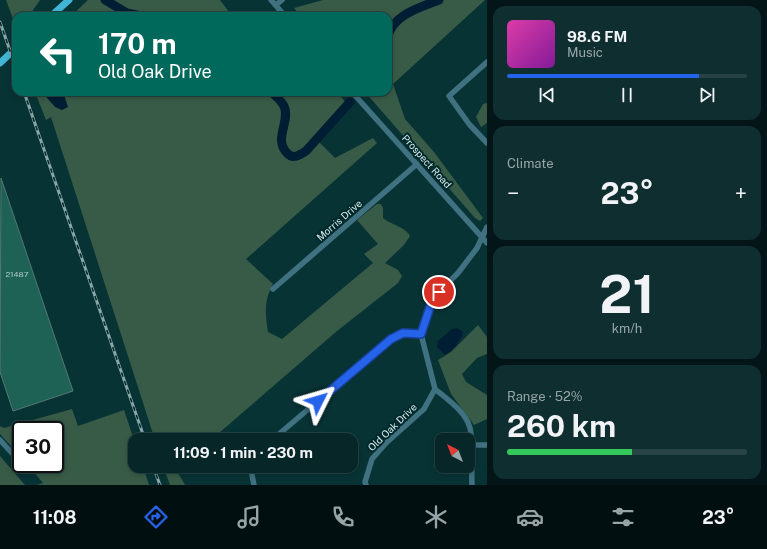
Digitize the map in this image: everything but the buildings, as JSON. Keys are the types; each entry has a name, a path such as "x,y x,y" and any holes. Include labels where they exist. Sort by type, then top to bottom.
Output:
{"main road":[{"path":"56,12 69,0"},
{"path":"0,63 12,52"}],"street":[{"path":"271,0 281,12"},
{"path":"276,6 282,0 287,0"},
{"path":"487,62 449,96 469,124 487,143"},
{"name":"Prospect Road","path":"356,96 485,236 487,243"},
{"name":"Morris Drive","path":"273,289 417,164"},
{"path":"470,433 470,428 464,417 449,400 435,389 421,334 433,298 458,273 485,236 487,227"},
{"path":"280,433 391,339 403,333 421,334"},
{"name":"Old Oak Drive","path":"366,485 365,482 372,459 386,443 424,410 435,389"},
{"path":"0,440 12,453"},
{"path":"475,445 487,445"},
{"path":"252,473 254,485"},
{"path":"472,473 472,485"}],"green space":[{"path":"6,0 40,0 32,12 12,12 12,16"},
{"path":"88,0 220,0 229,12 75,12"},
{"path":"323,0 485,0 393,84 405,119 434,152 483,218 480,221 475,218 368,96 392,96 392,12 298,12 294,8"},
{"path":"37,96 341,96 345,102 315,138 335,158 373,138 377,143 246,259 273,284 268,296 266,307 268,332 282,339 373,263 364,254 378,244 357,220 377,204 381,204 383,208 383,218 402,228 410,236 404,245 385,263 398,270 402,276 398,283 337,331 219,433 153,433 51,117 46,120"},
{"path":"487,103 487,123 481,127 476,117 483,104"},
{"path":"478,325 487,337 487,354 477,358 462,374 466,382 487,395 487,419 474,425 451,394 438,360 451,352"},
{"path":"72,409 78,426 124,410 132,433 128,433 128,473 145,473 149,485 37,485 43,483 35,473 64,473 64,421 29,421"},
{"path":"0,426 4,428 12,426 12,447 0,434"},
{"path":"0,456 12,470 12,473 15,473 25,485 0,485"},
{"path":"166,473 178,473 185,485 170,485"}],"water":[{"path":"45,96 64,96 68,107 62,110 55,107"},
{"path":"457,328 463,332 459,342 445,355 437,347 438,341 452,329"}],"waterway":[{"path":"105,0 125,12"},
{"path":"392,28 401,17 439,0"},
{"path":"276,96 284,106 286,112 282,136 283,148 289,155 292,156 296,156 306,151 350,102"}],"railway":[{"path":"0,22 12,56"},
{"path":"25,96 143,433"},
{"path":"156,473 160,485"}],"route":[{"path":"318,401 391,339 403,333 421,334 433,298 439,292"}]}
